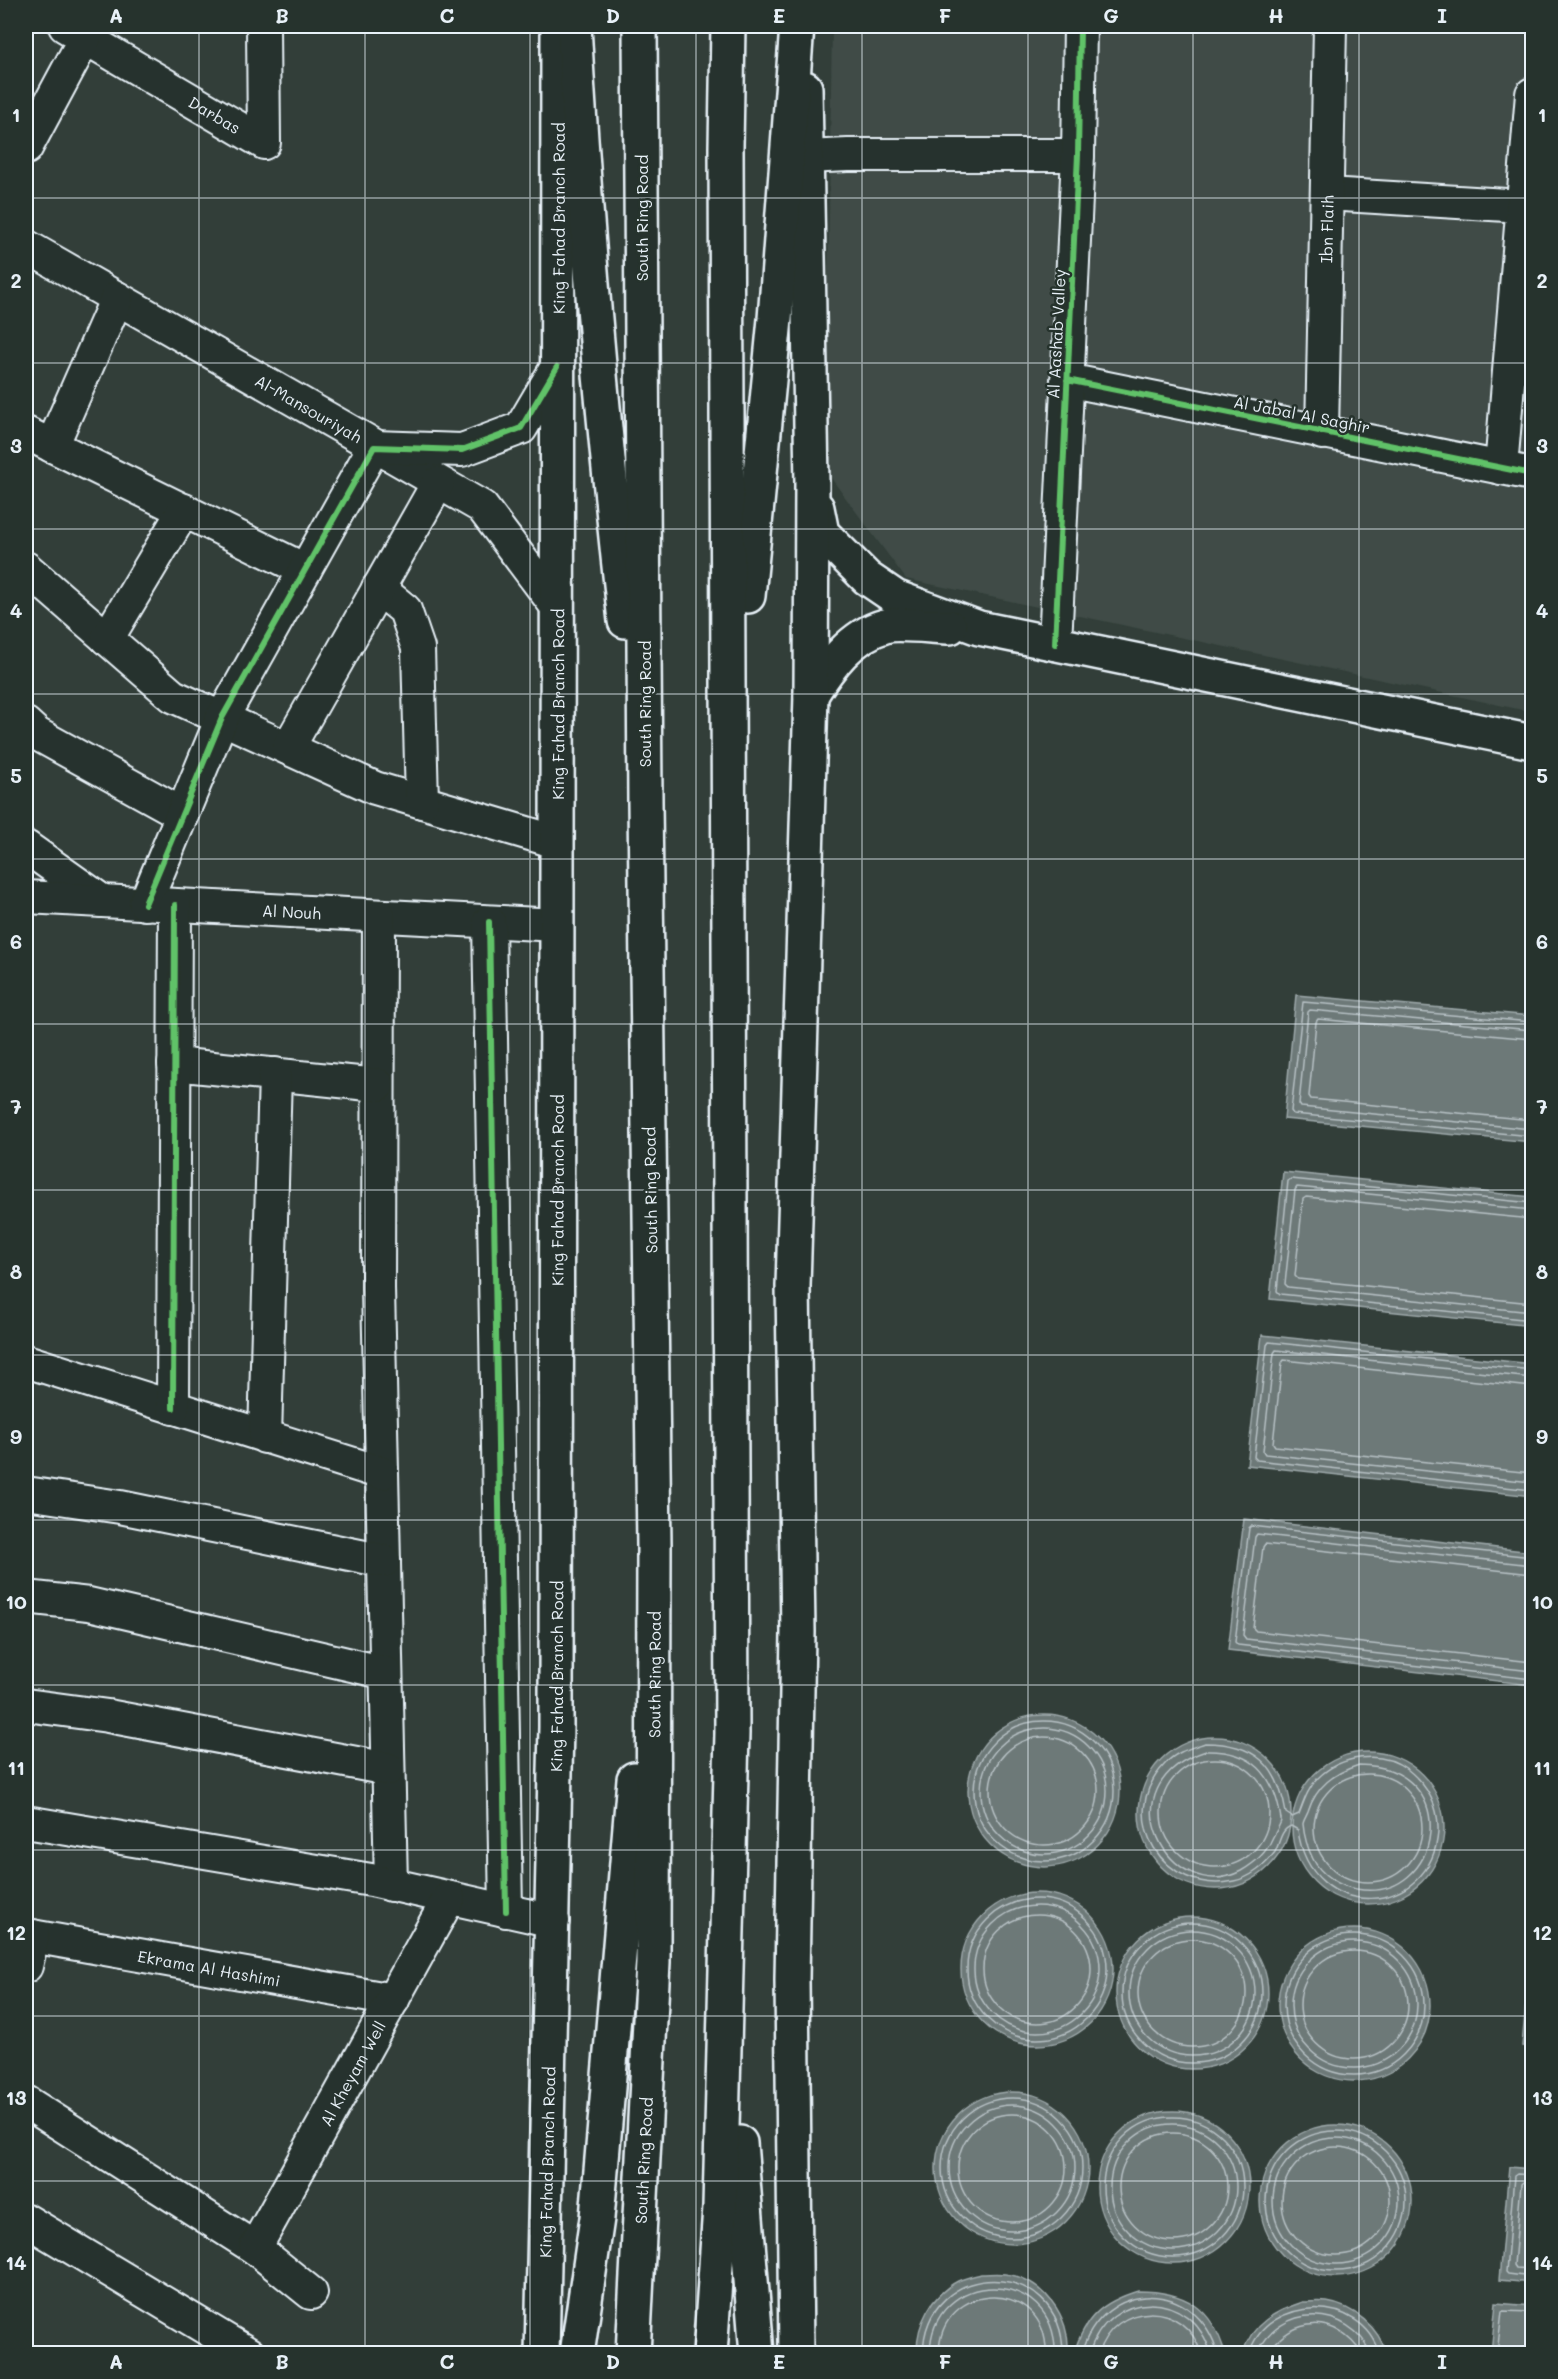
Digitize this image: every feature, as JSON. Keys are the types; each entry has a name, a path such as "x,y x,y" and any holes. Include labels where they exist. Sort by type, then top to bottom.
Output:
{"main road":[{"name":"King Fahad Branch Road","path":"542,2354 556,1727 558,26"},
{"path":"574,26 582,174 606,434 645,802"},
{"name":"South Ring Road","path":"633,2354 653,1962 654,1547 645,802 640,26"},
{"path":"710,2354 720,2207 732,1732 726,159 728,26"},
{"path":"729,870 751,545 775,319 798,26"},
{"path":"796,2354 792,1980 798,1632 793,1286 811,695 812,483 804,26"},
{"path":"812,483 822,533 867,578 895,597 979,628 1533,742"},
{"path":"811,695 830,666 854,642 885,625 979,628"},
{"path":"577,2354 597,2218 654,1547"},
{"path":"729,1874 741,2160 757,2354"}],"street":[{"name":"Darbas","path":"75,32 264,143 263,26"},
{"name":"Al Aashab Valley","path":"1055,644 1078,155 1080,26"},
{"name":"Ibn Flaih","path":"1322,433 1330,26"},
{"path":"26,148 75,32"},
{"path":"1502,468 1533,94"},
{"path":"806,157 1078,155"},
{"path":"1327,194 1523,206"},
{"name":"Al-Mansouriyah","path":"26,246 482,507 557,607"},
{"path":"117,298 39,439 306,570"},
{"path":"173,1408 174,1064 160,904 182,814 222,718 374,447 462,450 521,428 557,367"},
{"name":"Al Jabal Al Saghir","path":"1067,380 1533,474"},
{"path":"288,748 438,483"},
{"path":"107,639 184,510"},
{"path":"29,577 107,639 173,696 375,788 557,842"},
{"path":"378,588 405,610 418,648 422,802"},
{"path":"26,724 37,734 182,814"},
{"path":"26,847 102,901"},
{"name":"Al Nouh","path":"26,897 557,925"},
{"path":"379,916 378,1287 391,1885"},
{"path":"489,922 506,1911"},
{"path":"174,1064 378,1085"},
{"path":"265,1437 275,1074"},
{"path":"26,1361 382,1473"},
{"path":"26,1494 120,1507 384,1561"},
{"path":"26,1597 89,1604 386,1672"},
{"path":"26,1705 108,1716 388,1769"},
{"path":"26,1822 391,1885 553,1921"},
{"name":"Al Kheyam Well","path":"255,2248 449,1898"},
{"name":"Ekrama Al Hashimi","path":"28,1946 393,2000"},
{"path":"26,2102 255,2248 311,2293"},
{"path":"26,2220 249,2354"}],"shaded area":[{"path":"832,26 1532,26 1532,712 906,579 825,470"}],"water":[{"path":"1296,995 1532,1016 1532,1142 1284,1119"},
{"path":"1283,1172 1532,1197 1532,1326 1270,1299"},
{"path":"1262,1335 1532,1364 1532,1496 1247,1465"},
{"path":"1244,1519 1532,1552 1532,1685 1228,1650"},
{"path":"1044,1715 1073,1720 1098,1737 1115,1762 1120,1791 1115,1820 1098,1845 1073,1862 1044,1867 1015,1862 990,1845 973,1820 968,1791 973,1762 990,1737 1015,1720"},
{"path":"1215,1737 1244,1742 1269,1759 1286,1784 1291,1813 1286,1842 1269,1867 1244,1884 1215,1889 1186,1884 1161,1867 1144,1842 1139,1813 1144,1784 1161,1759 1186,1742"},
{"path":"1368,1752 1397,1757 1422,1774 1439,1799 1444,1828 1439,1857 1422,1882 1397,1899 1368,1904 1339,1899 1314,1882 1297,1857 1292,1828 1297,1799 1314,1774 1339,1757"},
{"path":"1037,1893 1066,1898 1091,1915 1108,1940 1113,1969 1108,1998 1091,2023 1066,2040 1037,2045 1008,2040 983,2023 966,1998 961,1969 966,1940 983,1915 1008,1898"},
{"path":"1192,1917 1221,1922 1246,1939 1263,1964 1268,1993 1263,2022 1246,2047 1221,2064 1192,2069 1163,2064 1138,2047 1121,2022 1116,1993 1121,1964 1138,1939 1163,1922"},
{"path":"1354,1929 1383,1934 1408,1951 1425,1976 1430,2005 1425,2034 1408,2059 1383,2076 1354,2081 1325,2076 1300,2059 1283,2034 1278,2005 1283,1976 1300,1951 1325,1934"},
{"path":"1532,1937 1532,2047 1522,2046"},
{"path":"1012,2092 1041,2097 1066,2114 1083,2139 1088,2168 1083,2197 1066,2222 1041,2239 1012,2244 983,2239 958,2222 941,2197 936,2168 941,2139 958,2114 983,2097"},
{"path":"1173,2111 1202,2116 1227,2133 1244,2158 1249,2187 1244,2216 1227,2241 1202,2258 1173,2263 1144,2258 1119,2241 1102,2216 1097,2187 1102,2158 1119,2133 1144,2116"},
{"path":"1336,2125 1365,2130 1390,2147 1407,2172 1412,2201 1407,2230 1390,2255 1365,2272 1336,2277 1307,2272 1282,2255 1265,2230 1260,2201 1265,2172 1282,2147 1307,2130"},
{"path":"1509,2167 1532,2169 1532,2283 1499,2280"},
{"path":"981,2274 1019,2277 1042,2291 1052,2302 1065,2326 1068,2353 917,2353 922,2322 940,2294 958,2281"},
{"path":"1138,2291 1170,2294 1194,2305 1213,2324 1225,2353 1074,2353 1078,2340 1097,2313 1114,2300"},
{"path":"1303,2302 1337,2304 1356,2313 1378,2335 1386,2353 1243,2353 1258,2326 1274,2314"},
{"path":"1496,2303 1532,2306 1532,2353 1491,2353"}],"cycle path":[{"path":"1055,644 1078,155 1080,26"},
{"path":"145,904 222,718 374,447 462,450 521,428 557,367"},
{"path":"1067,380 1532,474"},
{"path":"173,1408 175,905"},
{"path":"489,922 506,1911"}]}
